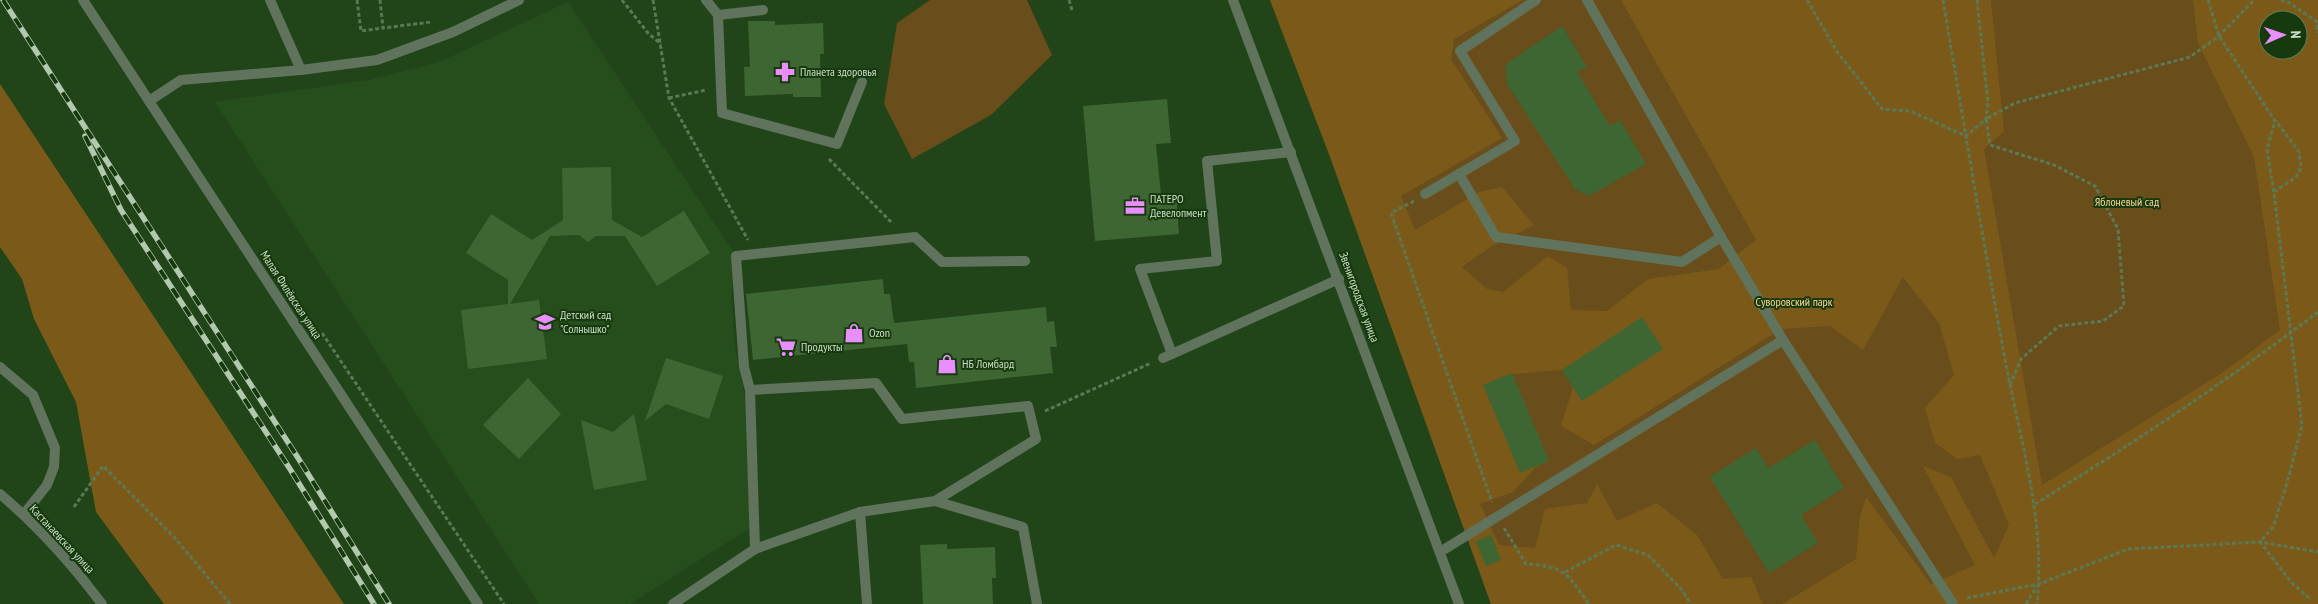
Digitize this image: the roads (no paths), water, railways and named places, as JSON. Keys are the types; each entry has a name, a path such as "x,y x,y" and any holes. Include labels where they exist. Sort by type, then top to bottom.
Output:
{"street":[{"name":"Малая Филёвская улица","path":"83,0 478,604"},
{"path":"270,0 301,70"},
{"path":"149,101 181,80 301,70 377,60 453,32 519,0"},
{"path":"706,0 718,15 722,113 837,144 862,82"},
{"name":"Звенигородская улица","path":"1233,0 1339,279 1459,604"},
{"path":"1425,194 1515,142 1460,51 1536,0"},
{"path":"1587,0 1720,237 1783,340 1953,604"},
{"path":"718,15 763,10"},
{"path":"1291,152 1207,161 1217,261 1140,269 1167,356 1339,279"},
{"path":"1459,174 1496,237 1682,262 1720,237"},
{"path":"755,549 750,390 744,367 736,256 915,237 942,262 1025,261"},
{"path":"1440,552 1498,518 1783,340"},
{"path":"0,367 33,395 55,448 54,467 47,485 24,514"},
{"path":"673,604 755,549 860,512 935,501 1036,438 1028,406 902,418 876,383 750,390"},
{"name":"Кастанаевская улица","path":"0,494 24,514 73,565 102,604"},
{"path":"935,501 1023,526 1037,604"},
{"path":"860,512 867,604"}],"railway":[{"path":"3,0 300,461 389,604"},
{"path":"85,136 121,210 290,469 374,604"}],"place":[{"name":"Планета здоровья","path":"785,72"},
{"name":"ПАТЕРО Девелопмент","path":"1135,206"},
{"name":"Детский сад \"Солнышко\"","path":"545,322"},
{"name":"Ozon","path":"854,333"},
{"name":"Продукты","path":"786,347"},
{"name":"НБ Ломбард","path":"947,364"}],"park label":[{"name":"Яблоневый сад","path":"2127,202"},
{"name":"Суворовский парк","path":"1794,302"}]}
